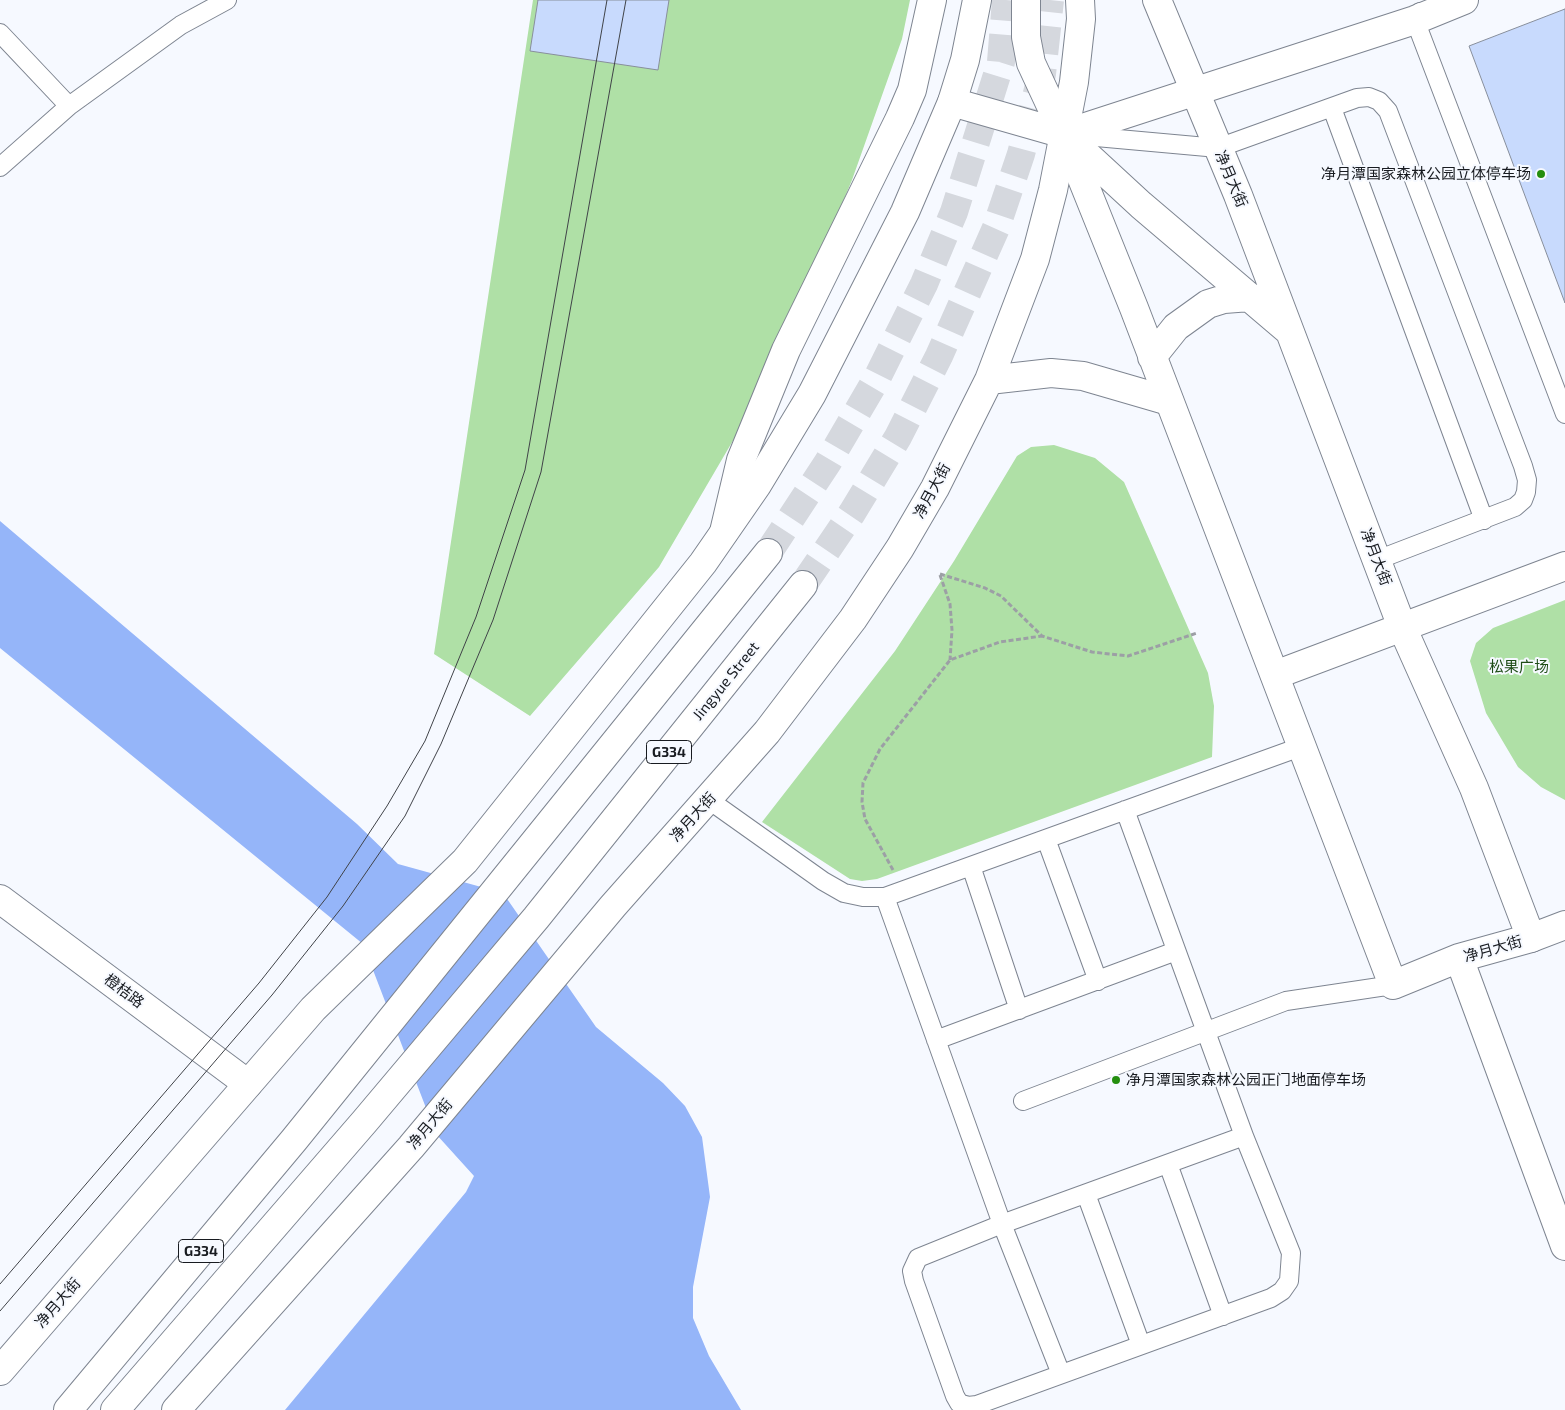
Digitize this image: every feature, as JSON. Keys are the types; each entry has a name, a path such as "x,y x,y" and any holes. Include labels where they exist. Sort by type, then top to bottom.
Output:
{"main road":[{"name":"净月大街","path":"724,532 742,460 786,350 912,90 932,0"},
{"name":"净月大街","path":"0,1371 313,1009 465,861 630,657 724,532 757,485 812,394 905,212 952,102 965,60 977,0"},
{"path":"1026,0 1026,37 1031,63 1064,134 1152,357 1276,675 1393,985"},
{"name":"净月大街","path":"176,1410 411,1147 613,906 709,800 767,732 853,619 890,564 936,488 989,380 1035,258 1053,190 1074,82 1081,19 1080,0"},
{"name":"净月大街","path":"1157,0 1291,333 1402,627 1474,788 1530,938 1459,958 1393,985"},
{"path":"1064,134 1194,92 1422,10 1464,0"},
{"path":"952,102 1064,134 1141,205 1291,333"},
{"path":"1152,357 1176,327 1208,304 1224,299 1250,298"},
{"path":"989,380 1051,373 1083,376 1169,401"},
{"name":"G334","path":"68,1410 334,1091 768,553"},
{"path":"1276,675 1565,566"},
{"name":"Jingyue Street","path":"115,1410 365,1121 536,918 803,585"},
{"name":"橙桔路","path":"0,899 248,1084"},
{"path":"1530,938 1565,925"},
{"path":"1459,958 1565,1246"}],"lane":[{"path":"0,167 69,106 181,25 227,0"},
{"path":"1422,10 1565,414"},
{"path":"0,33 69,106"},
{"path":"1064,134 1218,148 1357,98 1369,97 1380,101 1388,111 1523,466 1526,492 1523,500 1515,507 1377,560"},
{"path":"1332,108 1484,520"},
{"path":"709,800 823,881 844,892 863,897 885,897 1302,746"},
{"path":"1125,810 1244,1136 1291,1253 1289,1281 1282,1291 1272,1298 977,1405 968,1406 959,1403 914,1281 913,1264 918,1258 1002,1224 1244,1136"},
{"path":"1046,839 1098,981"},
{"path":"971,866 1019,1010"},
{"path":"885,897 1002,1224 1061,1374"},
{"path":"936,1040 1176,951"},
{"path":"1022,1101 1286,1001 1393,985"},
{"path":"1168,1164 1223,1316"},
{"path":"1086,1194 1141,1346"}],"path":[{"path":"950,660 952,630 950,604 940,574 985,588 1001,596 1042,636"},
{"path":"905,890 865,819 862,802 863,783 880,749 950,660 1000,642 1042,636 1092,652 1128,656 1197,633"}],"green space":[{"path":"533,0 910,0 902,39 852,180 769,379 659,567 530,716 434,654"},
{"path":"1054,445 1095,458 1124,482 1208,673 1214,706 1212,757 877,879 862,881 850,879 762,822 895,651 954,561 1017,456 1031,447"},
{"name":"松果广场","path":"1565,600 1565,800 1541,787 1518,767 1486,713 1470,661 1476,643 1493,628"}],"water":[{"path":"0,521 357,824 398,864 503,893 596,1027 663,1083 685,1106 702,1137 710,1197 693,1287 693,1318 709,1356 741,1410 285,1410 466,1192 474,1176 436,1134 363,944 0,648"}],"building":[{"path":"538,0 669,0 658,70 530,51"},
{"name":"净月潭国家森林公园立体停车场","path":"1565,9 1565,303 1469,46"}],"tunnel":[{"path":"768,553 828,462 877,378 924,284 954,212 1001,62 1006,0"},
{"path":"803,585 852,513 898,437 939,356 996,228 1021,154 1042,74 1050,0"}],"tram line":[{"path":"0,1284 259,983 327,897 387,806 425,741 476,617 525,470 607,0"},
{"path":"0,1311 272,995 343,906 405,816 441,744 493,620 541,472 626,0"}],"place":[{"name":"净月潭国家森林公园立体停车场","path":"1541,174"},
{"name":"净月潭国家森林公园正门地面停车场","path":"1116,1080"}]}
